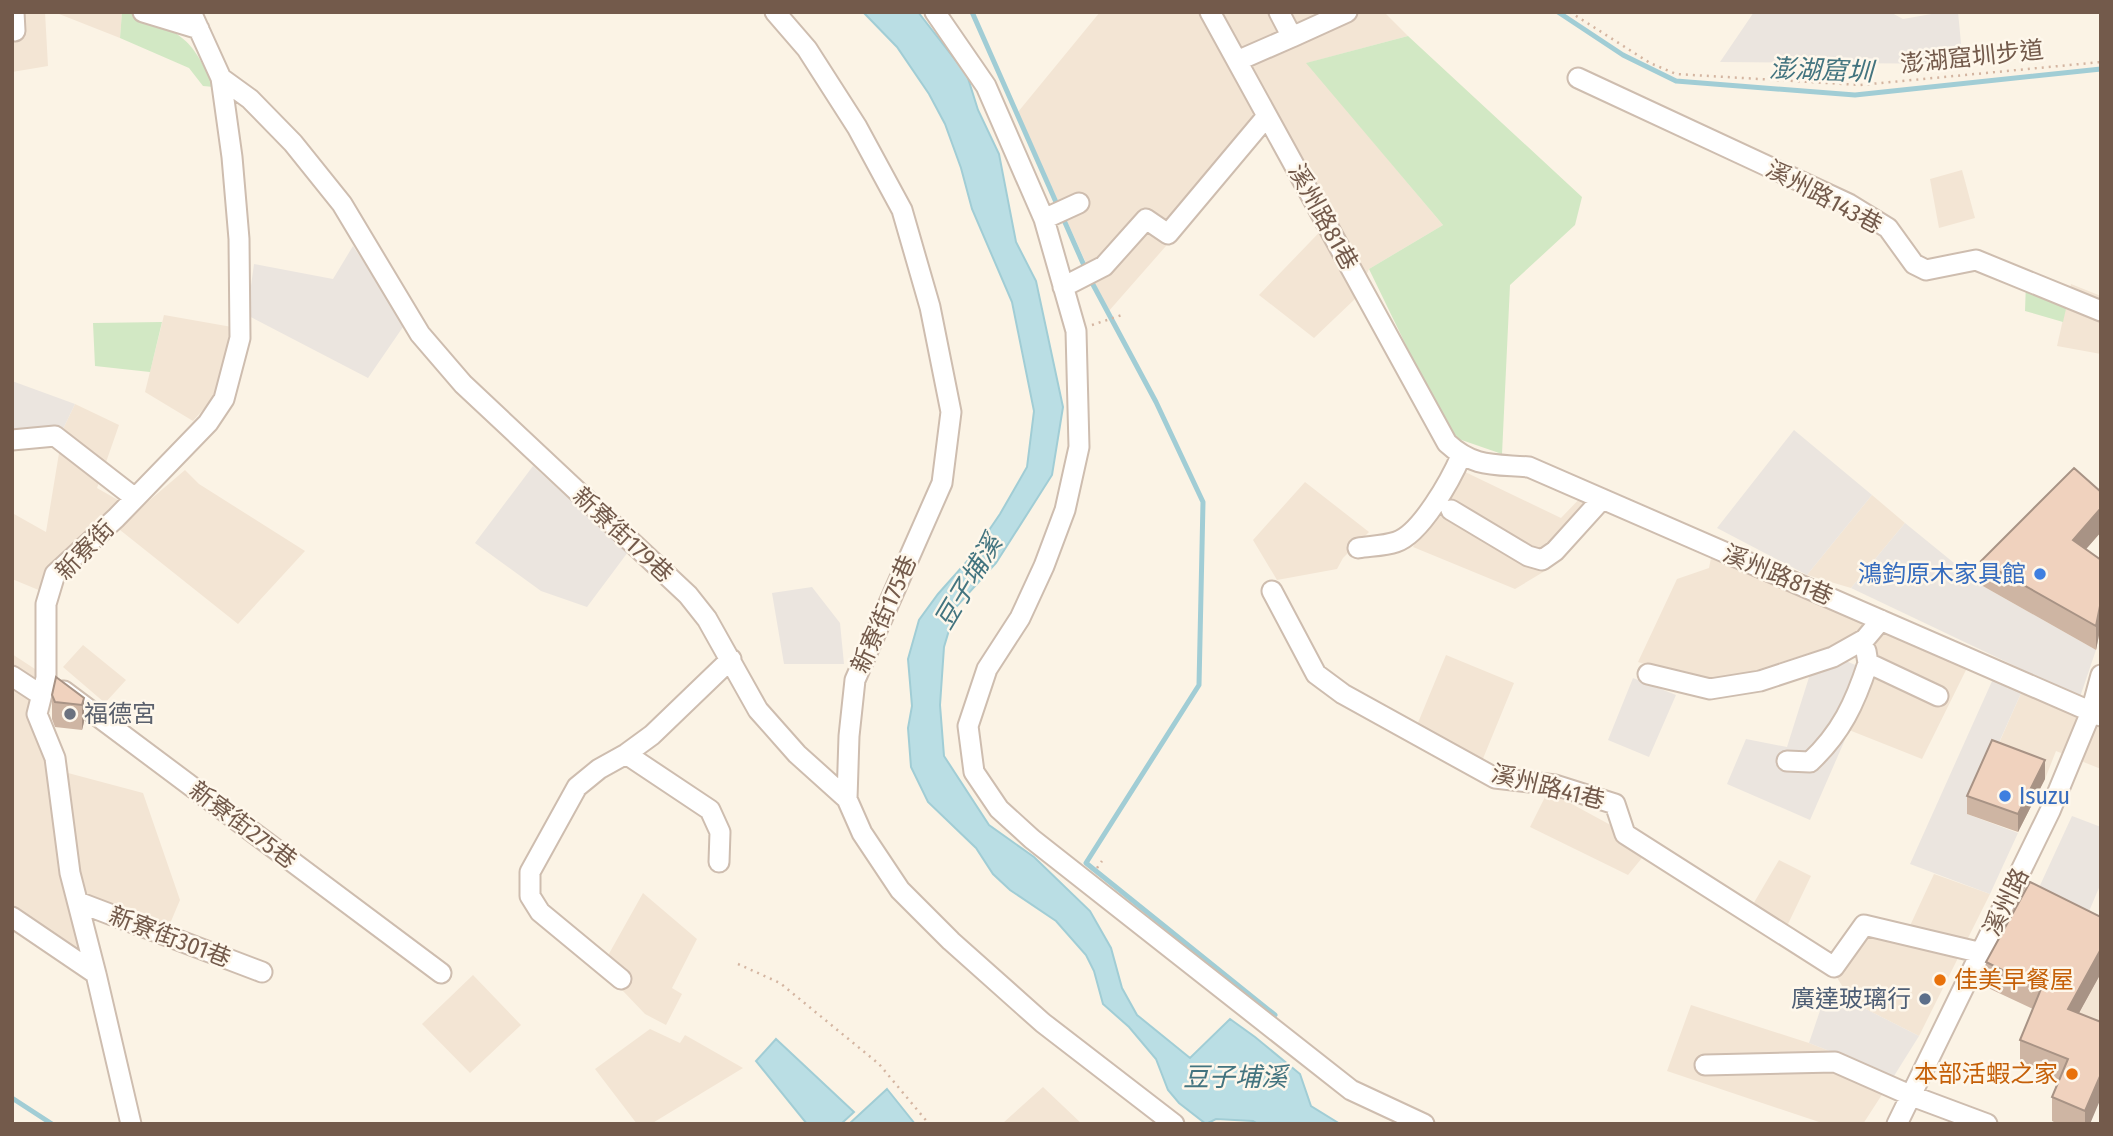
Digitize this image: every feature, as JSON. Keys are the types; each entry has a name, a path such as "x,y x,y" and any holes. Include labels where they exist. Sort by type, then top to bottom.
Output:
{"street":[{"path":"143,12 195,21"},
{"name":"新寮街175巷","path":"775,12 807,49 857,127 902,211 930,307 951,412 942,483 855,680 849,736 847,799 862,833 900,890 951,941 1043,1023 1174,1124"},
{"path":"935,12 986,86 1061,211 1063,287 1076,331 1079,447 1065,510 1044,566 1020,618 987,669 968,726 974,772 999,809 1032,839 1248,1011 1351,1090 1424,1124"},
{"name":"溪州路81巷","path":"1210,12 1447,443 1461,456 1478,463 1529,467 2096,714"},
{"path":"1279,12 1292,37"},
{"path":"1237,61 1347,12"},
{"name":"新寮街","path":"131,1124 70,873 55,758 37,714 44,686 46,604 55,573 135,498 208,423 224,400 240,338 239,239 221,78 195,21"},
{"name":"新寮街179巷","path":"221,78 250,99 301,153 342,205 420,334 463,384 688,595 707,619 758,710 797,754 847,799"},
{"name":"溪州路143巷","path":"1578,78 1849,204 1888,228 1914,264 1926,270 1976,260 2101,311"},
{"path":"1063,287 1104,266 1146,219 1168,234 1267,116"},
{"path":"12,440 54,436 135,498"},
{"path":"1358,548 1398,542 1409,534 1449,483 1461,456"},
{"path":"1451,510 1528,556 1542,560 1555,551 1602,499"},
{"name":"溪州路41巷","path":"1272,592 1315,674 1342,694 1495,778 1555,785 1615,804 1625,834 1835,967 1864,925 1982,953"},
{"path":"1648,674 1710,689 1748,683 1833,657 1865,639 1881,620"},
{"path":"1787,761 1810,762 1826,747 1858,695 1868,663 1865,639"},
{"path":"621,979 540,912 530,896 530,872 577,787 599,769 652,735 731,660"},
{"path":"1868,663 1938,696"},
{"name":"溪州路","path":"1897,1124 2096,714 2101,675"},
{"name":"新寮街275巷","path":"12,676 44,686 441,973"},
{"path":"626,754 710,810 720,832 719,862"},
{"name":"新寮街301巷","path":"78,902 262,972"},
{"path":"12,917 96,974"},
{"path":"1705,1065 1835,1062 1912,1096 1987,1124"}],"path":[{"name":"澎湖窟圳步道","path":"1570,12 1650,63 1676,74 1860,85 2101,62"},
{"path":"1104,321 1122,315"},
{"path":"738,964 780,983 879,1063 929,1124"}],"shaded area":[{"path":"12,12 45,12 48,66 12,72"},
{"path":"54,12 122,12 120,38"},
{"path":"1100,12 1384,12 1408,36 1307,63 1443,225 1369,269 1356,298 1314,338 1259,295 1336,215 1281,121 1267,131 1108,312 1018,112"},
{"path":"1754,12 1890,12 1903,19 1958,12 1963,64 1720,62"},
{"path":"1962,170 1975,218 1939,228 1930,179"},
{"path":"353,246 405,324 368,378 247,315 254,264 333,279"},
{"path":"2071,284 2101,296 2101,354 2057,346"},
{"path":"164,315 232,327 216,395 193,421 145,392"},
{"path":"12,381 75,404 63,429 12,430"},
{"path":"75,404 119,425 97,488 137,511 185,470 199,484 305,551 238,624 105,518 41,591 12,579 12,519 14,514 46,532 63,429"},
{"path":"1794,430 1872,495 1807,575 1717,528"},
{"path":"533,466 628,552 587,607 541,591 475,543"},
{"path":"1461,470 1561,518 1586,492 1612,505 1550,568 1515,589 1413,547"},
{"path":"1305,482 1369,532 1343,558 1337,569 1277,580 1253,540"},
{"path":"1872,495 1905,523 1851,588 1807,575"},
{"path":"1905,523 1981,585 2096,650 2080,697 1851,588"},
{"path":"1712,553 1968,666 1922,759 1849,730 1880,659 1842,643 1721,681 1698,682 1638,662 1677,579 1709,568"},
{"path":"812,587 840,623 844,664 784,664 772,593"},
{"path":"83,645 126,680 105,703 63,667"},
{"path":"12,654 38,671 31,699 68,773 143,793 180,900 169,926 64,894 81,953 12,916"},
{"path":"1446,655 1514,683 1482,761 1415,730"},
{"path":"1839,658 1874,673 1810,820 1727,784 1746,739 1787,747 1811,671"},
{"path":"1633,678 1676,695 1649,757 1608,740"},
{"path":"1993,679 2022,691 1967,814 2018,833 1990,894 1910,864"},
{"path":"2022,691 2101,720 2101,769 2056,751 2045,779 1992,759"},
{"path":"1548,791 1651,847 1628,875 1530,827"},
{"path":"2072,816 2101,827 2101,883 2082,928 2030,907"},
{"path":"1779,860 1811,876 1787,926 1752,906"},
{"path":"1934,874 1990,894 1919,1036 1852,1002 1836,976 1868,935 1902,943"},
{"path":"643,893 697,939 672,988 682,994 666,1025 645,1014 601,968"},
{"path":"2101,973 2101,1038 2071,1028"},
{"path":"473,975 521,1025 470,1073 422,1024"},
{"path":"1825,996 1852,1002 1919,1036 1894,1076 1809,1043"},
{"path":"1691,1005 1809,1043 1894,1076 1863,1124 1825,1124 1667,1071"},
{"path":"650,1029 680,1043 685,1035 743,1068 651,1124 637,1124 595,1069"},
{"path":"1043,1087 1082,1124 1003,1123"}],"green space":[{"path":"122,12 130,12 147,19 182,38 198,56 214,87 203,86 189,68 120,38"},
{"path":"1408,36 1582,197 1575,225 1510,285 1502,454 1450,436 1369,269 1443,225 1306,63"},
{"path":"2026,282 2068,300 2063,322 2025,311"},
{"path":"162,322 150,372 95,366 93,323"}],"water":[{"name":"豆子埔溪","path":"863,12 918,12 967,75 978,110 999,154 1016,242 1036,281 1063,407 1052,475 996,563 956,607 944,647 940,705 944,756 989,825 1034,857 1090,911 1111,948 1122,988 1137,1015 1190,1058 1230,1019 1300,1074 1311,1106 1340,1124 1258,1124 1253,1121 1216,1119 1206,1124 1179,1103 1168,1090 1156,1059 1129,1027 1103,1004 1094,971 1086,955 1056,921 1010,890 993,874 976,848 928,802 911,767 908,728 912,706 908,659 919,620 970,558 1027,467 1034,411 1012,302 972,209 945,124 929,94 897,47"},
{"path":"776,1039 854,1112 841,1124 807,1124 756,1061"},
{"path":"887,1089 915,1124 849,1124"}],"building":[{"name":"鴻鈞原木家具館","path":"2074,468 2101,492 2101,508 2073,540 2101,560 2101,601 2096,626 1981,561"},
{"path":"56,677 84,698 82,705 55,702 52,695"},
{"name":"Isuzu","path":"1992,740 2045,760 2018,814 1967,796"},
{"path":"2030,882 2101,917 2101,949 2068,1009 2101,1022 2101,1074 2085,1111 2052,1097 2068,1059 2020,1040 2041,989 1986,962"}],"waterway":[{"path":"972,12 1086,270"},
{"name":"澎湖窟圳","path":"1558,12 1623,55 1676,81 1855,95 2101,69"},
{"path":"1090,279 1156,402 1203,502 1199,685 1086,863 1275,1015"},
{"path":"12,1098 52,1124"}],"place":[{"name":"鴻鈞原木家具館","path":"2040,574"},
{"name":"福德宮","path":"70,714"},
{"name":"Isuzu","path":"2005,796"},
{"name":"佳美早餐屋","path":"1940,980"},
{"name":"廣達玻璃行","path":"1925,999"},
{"name":"本部活蝦之家","path":"2072,1074"}]}
